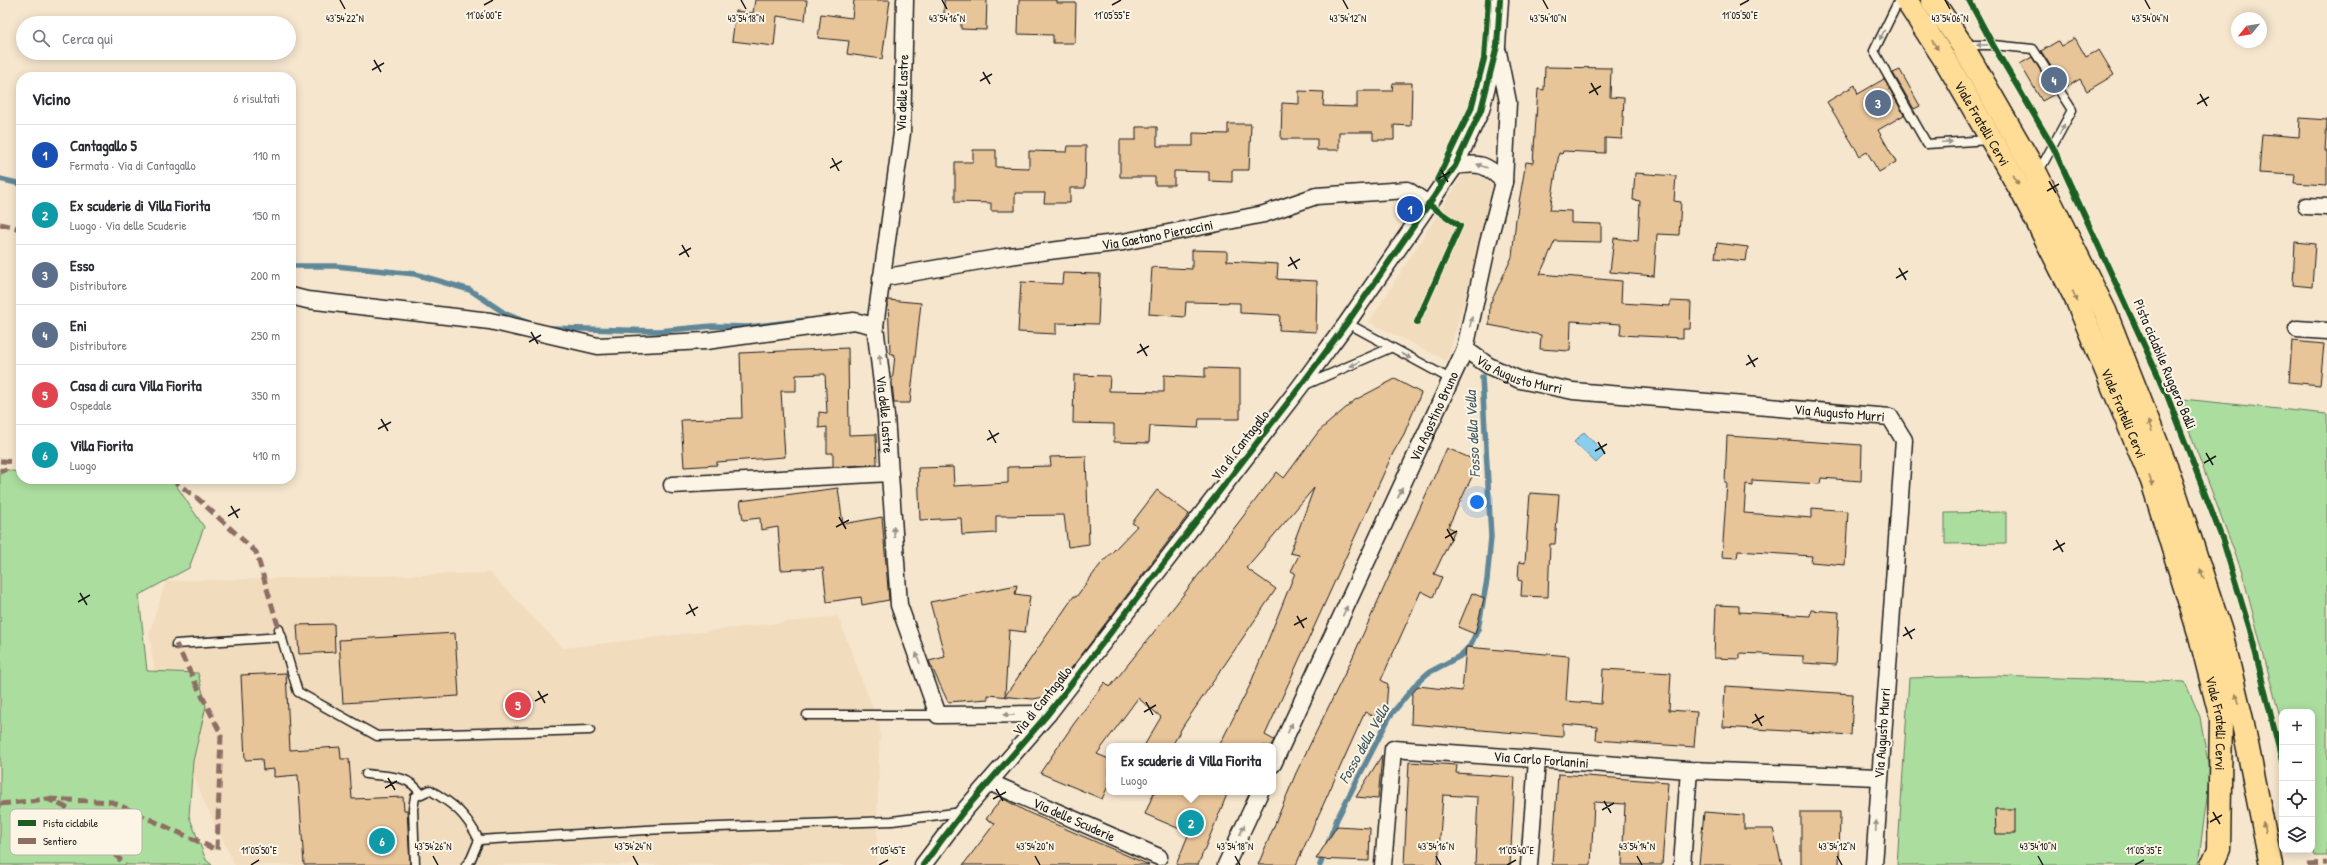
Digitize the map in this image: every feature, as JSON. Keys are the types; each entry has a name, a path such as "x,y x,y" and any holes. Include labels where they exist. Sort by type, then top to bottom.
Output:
{"main road":[{"name":"Viale Fratelli Cervi","path":"1906,0 1993,140 2023,194 2077,301 2152,481 2200,636 2221,719 2219,849 2212,865"},
{"name":"Viale Fratelli Cervi","path":"1932,0 1962,45 2037,175 2105,311 2169,474 2221,632 2243,724 2271,865"}],"street":[{"name":"Via delle Lastre","path":"905,0 902,133 875,326 890,473 900,605 938,715"},
{"name":"Via di Cantagallo","path":"923,865 963,812 1048,714 1299,388 1347,323 1455,166 1481,110 1497,46 1496,1"},
{"name":"Via Agostino Bruno","path":"1276,758 1452,380 1465,349 1488,243 1504,182 1508,102 1497,46"},
{"path":"1455,166 1479,163 1493,171 1504,182"},
{"name":"Via Gaetano Pieraccini","path":"881,278 1009,256 1123,242 1264,214 1316,196 1407,190 1428,204"},
{"path":"2306,206 2327,207"},
{"path":"296,297 307,300 490,321 598,346 706,341 854,321 875,326"},
{"path":"2297,329 2327,331"},
{"name":"Via Augusto Murri","path":"1465,349 1490,366 1520,380 1573,391 1890,417 1904,440 1879,777 1874,865"},
{"path":"672,485 890,473"},
{"path":"938,715 1048,714"},
{"name":"Via Carlo Forlanini","path":"1383,865 1394,749 1688,770 1879,777"},
{"path":"1529,865 1537,760"},
{"path":"1682,865 1688,770"},
{"name":"Via delle Scuderie","path":"989,782 1159,857"},
{"path":"1226,865 1259,795"}],"lane":[{"path":"1899,0 1874,51 1927,144 1993,140"},
{"path":"1962,45 1993,45 2033,49 2072,110 2037,175"},
{"path":"1347,323 1390,348 1452,380"},
{"path":"1299,388 1390,348"},
{"path":"279,629 298,692 377,736 590,730"},
{"path":"176,644 282,637"},
{"path":"807,715 938,715"},
{"path":"366,774 402,778 414,784 420,794"},
{"path":"415,865 413,809 415,797 430,790 456,806 473,827 479,840 471,859 466,865"},
{"path":"479,840 671,829 892,821 963,812"}],"shaded area":[{"path":"1466,170 1493,183 1481,242 1447,361 1369,322"},
{"path":"490,573 563,648 838,616 880,727 876,865 235,865 205,804 156,683 149,633 166,581"}],"green space":[{"path":"2183,399 2327,414 2327,856 2315,856 2314,853 2315,709 2279,709 2279,714 2242,572 2182,412"},
{"path":"0,468 16,472 16,484 175,484 204,527 189,568 139,595 147,671 198,673 206,706 193,761 189,816 206,860 212,865 0,865"},
{"path":"2006,512 2006,543 1945,544 1945,513"},
{"path":"1995,676 2185,682 2200,717 2210,774 2198,865 1897,865 1909,678"}],"water":[{"path":"1584,432 1605,454 1596,463 1574,442"}],"building":[{"path":"755,0 807,0 805,20 777,16 774,46 732,41 736,11 753,13"},
{"path":"854,0 890,0 882,59 847,54 849,41 818,38 821,14 852,18"},
{"path":"944,0 987,0 986,30 961,29 961,16 944,15"},
{"path":"1019,0 1057,0 1057,3 1076,3 1075,43 1053,43 1053,35 1018,34"},
{"path":"2075,38 2086,57 2099,50 2114,75 2087,91 2080,79 2065,88 2041,51 2058,41 2061,46"},
{"path":"2032,57 2055,94 2042,101 2020,64"},
{"path":"1545,67 1611,68 1610,97 1624,98 1622,139 1605,138 1605,153 1563,151 1562,154 1559,153 1550,210 1571,211 1571,223 1601,224 1601,242 1555,241 1540,274 1622,281 1621,303 1670,306 1670,301 1691,302 1690,329 1683,329 1683,338 1620,335 1621,324 1571,321 1570,351 1540,349 1541,335 1489,325 1490,304 1512,257 1516,219 1526,162 1533,163 1538,89 1544,90"},
{"path":"1900,70 1920,106 1914,109 1893,73"},
{"path":"1884,79 1904,115 1878,130 1896,162 1879,172 1867,152 1860,156 1827,102 1855,85 1858,94"},
{"path":"1393,83 1412,83 1411,126 1394,125 1394,140 1373,140 1373,132 1339,132 1339,150 1317,150 1317,139 1281,139 1282,103 1299,104 1299,91 1324,92 1323,106 1357,107 1357,91 1392,91"},
{"path":"2300,118 2327,120 2325,151 2327,151 2327,185 2294,183 2295,175 2259,173 2262,134 2299,137"},
{"path":"1228,124 1251,124 1249,170 1232,170 1232,182 1209,181 1209,172 1174,171 1174,185 1155,185 1155,177 1120,177 1120,140 1136,140 1136,127 1157,127 1157,146 1193,146 1193,133 1228,134"},
{"path":"1068,146 1086,146 1085,188 1070,188 1070,203 1044,203 1045,193 1015,193 1015,211 991,211 991,203 955,202 955,162 973,162 973,150 996,150 996,167 1029,168 1029,151 1067,152"},
{"path":"1635,173 1676,176 1674,201 1681,202 1679,235 1657,234 1654,276 1610,272 1614,238 1638,241 1640,201 1633,200"},
{"path":"2295,242 2315,244 2312,287 2293,285"},
{"path":"1717,243 1748,247 1746,261 1715,258"},
{"path":"1192,250 1227,251 1227,261 1278,264 1277,279 1317,281 1316,332 1279,330 1280,315 1240,313 1240,303 1186,302 1185,317 1149,314 1152,267 1192,269"},
{"path":"1063,273 1100,274 1098,324 1056,323 1056,334 1018,332 1021,282 1062,284"},
{"path":"888,300 921,303 910,403 894,403 892,383 895,355 890,353"},
{"path":"2292,341 2324,344 2320,385 2289,382"},
{"path":"848,348 849,435 876,434 877,464 833,467 833,453 827,453 827,427 819,428 819,412 827,413 825,374 796,375 796,391 781,391 785,457 717,462 717,465 684,467 681,420 742,418 740,353"},
{"path":"1205,368 1240,369 1240,419 1199,419 1198,428 1150,426 1149,443 1114,442 1114,424 1073,423 1074,375 1110,376 1109,391 1164,392 1164,375 1205,377"},
{"path":"1395,379 1421,393 1404,434 1393,453 1265,735 1274,740 1272,743 1221,743 1250,685 1295,573 1291,571 1299,555 1290,553 1314,488 1246,568 1276,589 1183,726 1174,743 1146,743 1161,717 1138,698 1097,754 1106,758 1106,790 1102,799 1040,773 1105,682 1110,687 1177,603 1277,472 1284,478 1319,431 1355,400"},
{"path":"1727,436 1862,445 1861,481 1821,478 1820,484 1752,480 1752,485 1746,484 1744,513 1812,518 1812,508 1848,511 1845,565 1811,562 1812,556 1738,551 1737,558 1722,557 1727,483 1725,483"},
{"path":"1447,448 1479,462 1448,527 1455,530 1434,574 1442,577 1433,597 1421,591 1381,680 1388,684 1385,722 1365,712 1296,865 1258,865 1296,773 1350,663"},
{"path":"1086,456 1089,544 1068,547 1064,515 996,516 996,533 962,535 961,518 920,520 918,468 953,467 954,486 1008,483 1008,467 1051,466 1050,457"},
{"path":"838,488 843,524 882,517 889,600 862,605 861,597 827,602 823,568 781,570 778,527 761,530 760,518 743,520 740,501"},
{"path":"1157,490 1189,514 1050,696 1033,699 988,695 988,699 948,702 929,661 945,657 930,602 1017,585 1015,594 1030,596 1025,632 1009,630 1005,696 1074,596 1076,597 1100,565 1137,526 1132,523"},
{"path":"1530,493 1559,495 1555,544 1550,544 1548,597 1521,596 1522,581 1518,580 1519,562 1525,563"},
{"path":"1472,593 1484,598 1475,634 1458,627"},
{"path":"1716,605 1739,606 1739,612 1810,616 1811,610 1839,612 1836,665 1803,663 1803,656 1740,653 1740,659 1714,658"},
{"path":"334,624 335,652 299,654 297,625"},
{"path":"455,633 459,696 343,703 339,640"},
{"path":"1466,647 1569,656 1566,701 1601,704 1603,669 1671,673 1669,710 1697,712 1694,747 1596,740 1597,727 1563,724 1563,737 1411,724 1412,694 1418,686 1462,691"},
{"path":"286,673 290,750 340,747 341,759 349,759 352,799 403,797 404,810 407,810 410,865 304,865 298,775 274,777 274,769 263,770 262,759 245,760 241,675"},
{"path":"1725,686 1853,694 1851,735 1723,727"},
{"path":"1382,755 1378,799 1356,797"},
{"path":"1409,762 1457,765 1456,773 1515,777 1510,865 1475,865 1478,797 1443,795 1438,865 1404,865"},
{"path":"1558,774 1668,782 1662,865 1622,865 1625,804 1594,802 1591,865 1552,865"},
{"path":"1153,795 1227,795 1198,865 1176,865 1189,833 1145,814"},
{"path":"1002,798 1027,812 1149,865 963,865 995,823 986,819"},
{"path":"1995,809 2015,809 2015,834 1996,834"},
{"path":"1704,812 1744,815 1744,829 1773,829 1782,865 1699,865"},
{"path":"1801,812 1840,812 1839,865 1801,865"},
{"path":"1337,826 1370,828 1369,861 1316,859"}],"waterway":[{"path":"0,179 16,183"},
{"path":"296,266 336,266 415,274 470,290 506,314 529,323"},
{"path":"549,328 659,331 712,326 748,327 806,320"},
{"name":"Fosso della Vella","path":"1320,865 1337,819 1390,716 1417,683 1428,673 1460,656 1470,646 1478,629 1487,580 1491,537 1482,377"}],"marked path":[{"path":"0,224 16,228"},
{"path":"0,461 16,462"},
{"path":"0,472 6,469"},
{"path":"178,484 196,497 256,552 279,629"},
{"path":"142,816 217,850 221,734 176,644"},
{"path":"48,799 112,802 127,809"},
{"path":"0,804 48,799 68,809"},
{"path":"116,855 125,865"},
{"path":"2308,864 2327,863"}],"cycle path":[{"path":"1442,185 1437,180 1471,109 1484,59 1488,0"},
{"path":"923,865 963,812 1048,714 1299,388 1347,323 1455,166 1481,110 1497,46 1500,0"},
{"name":"Pista ciclabile Ruggero Balli","path":"1969,0 1993,45 2053,147 2167,395 2223,541 2250,630 2279,749"},
{"path":"1417,322 1460,226 1428,204"}],"place":[{"name":"Eni","path":"2054,80"},
{"name":"Esso","path":"1878,103"},
{"name":"Cantagallo 5","path":"1410,209"},
{"name":"Casa di cura Villa Fiorita","path":"518,705"},
{"name":"Ex scuderie di Villa Fiorita","path":"1191,823"},
{"name":"Villa Fiorita","path":"382,841"}]}
